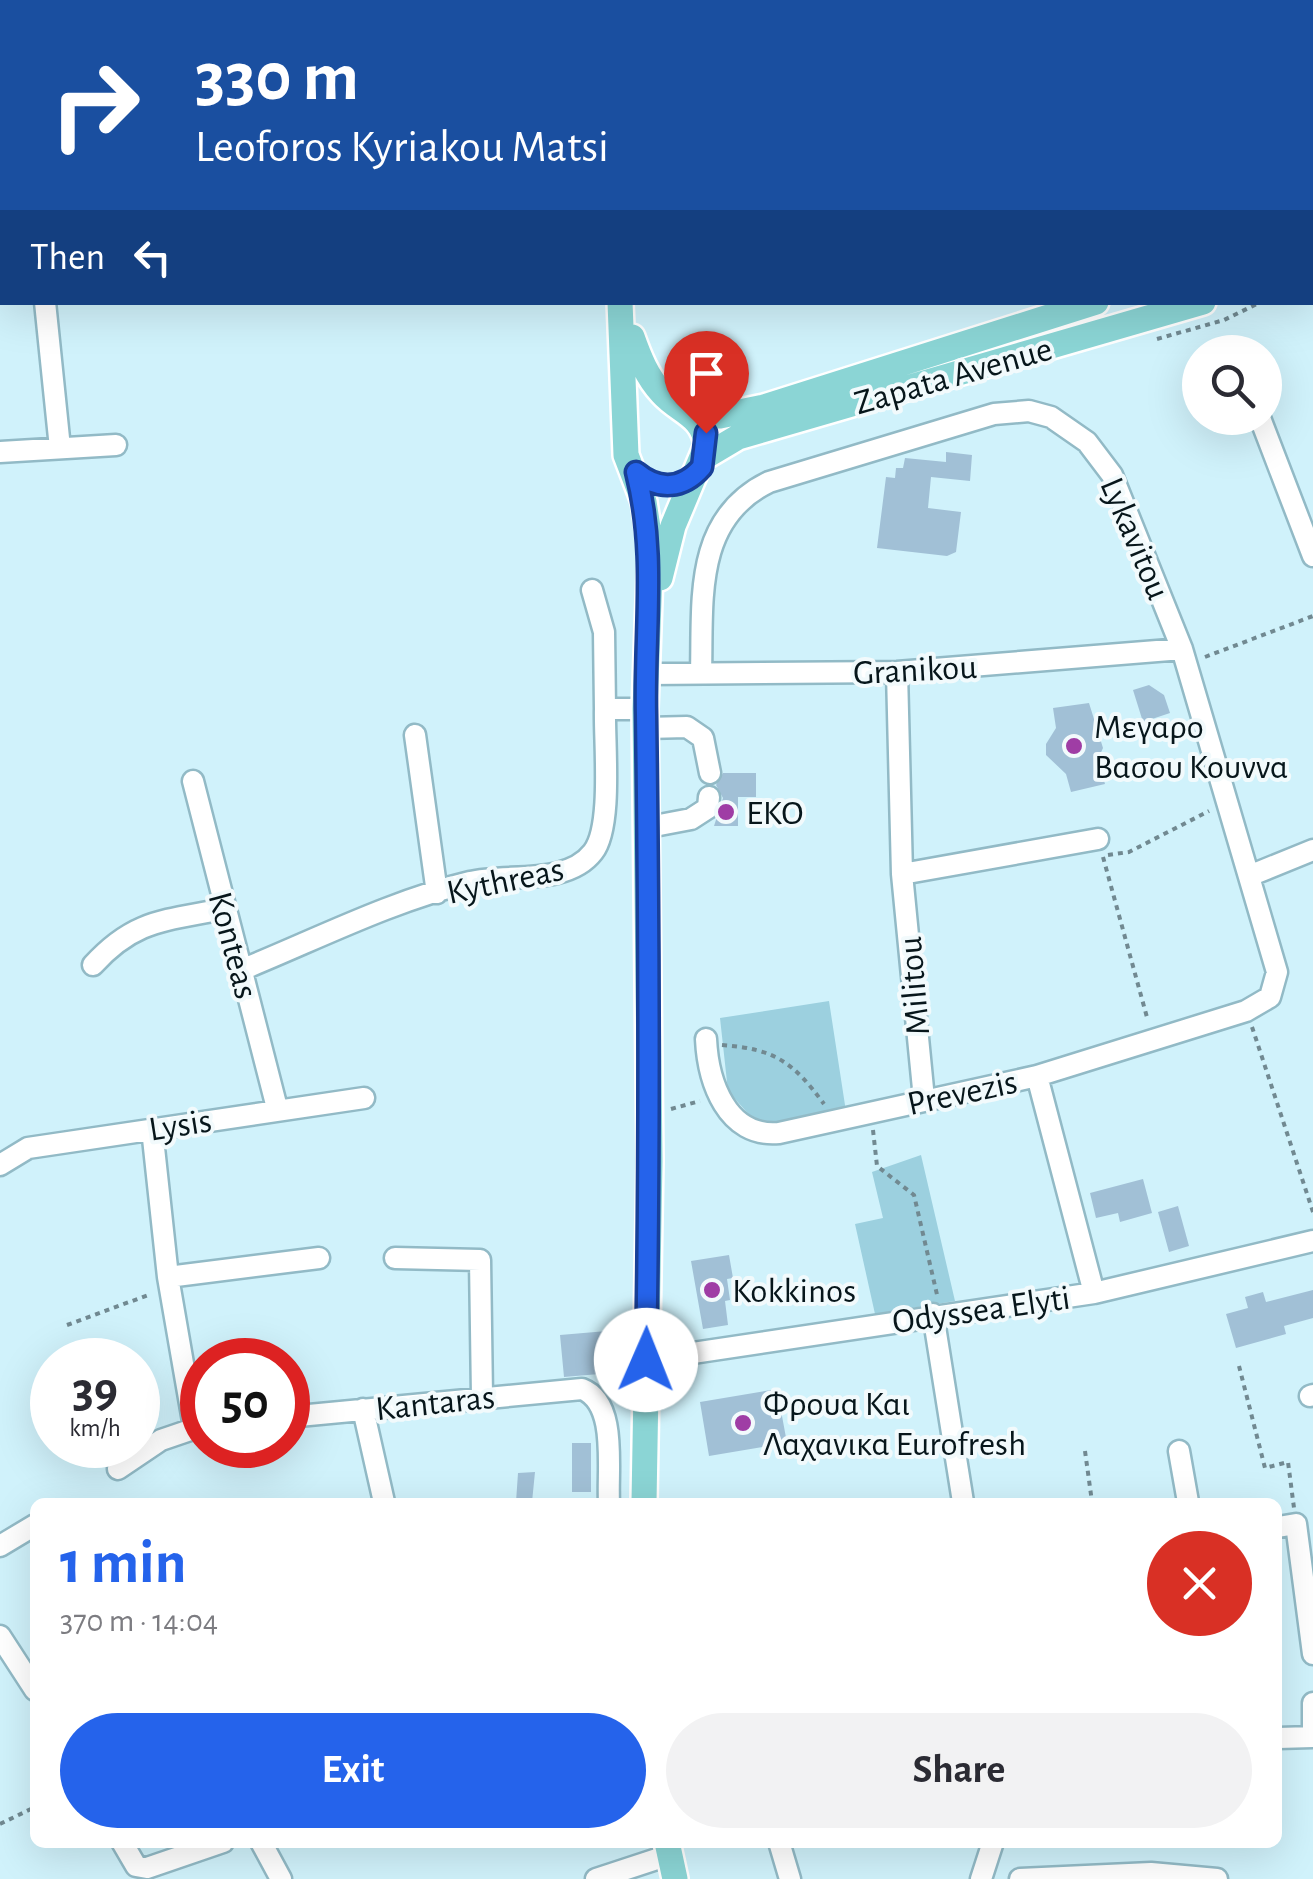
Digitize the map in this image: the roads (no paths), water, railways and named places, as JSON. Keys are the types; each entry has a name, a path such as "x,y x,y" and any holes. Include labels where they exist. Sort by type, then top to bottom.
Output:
{"main road":[{"path":"621,305 626,454 636,472 650,547 646,719 650,1116 644,1498"},
{"path":"622,305 644,368 706,433 700,466 670,537 649,647"},
{"name":"Zapata Avenue","path":"684,410 720,416 764,407 1087,305"},
{"name":"Zapata Avenue","path":"700,466 738,437 1193,305"},
{"path":"627,434 645,410 684,410"},
{"path":"636,472 664,486 700,466"}],"street":[{"path":"45,305 60,448"},
{"name":"Lykavitou","path":"701,672 706,562 716,530 736,503 768,482 1010,412 1051,416 1080,435 1096,452 1119,491 1184,656 1275,958 1277,972 1270,997"},
{"path":"1267,435 1313,556"},
{"path":"0,452 116,445"},
{"name":"Kythreas","path":"241,970 470,882 560,872 592,854 603,817 604,632 592,590"},
{"name":"Granikou","path":"647,674 897,672 1184,656"},
{"name":"Militou","path":"897,672 902,874 924,1099"},
{"path":"604,709 687,727 703,738 710,773"},
{"path":"415,735 437,894"},
{"name":"Konteas","path":"193,781 277,1108"},
{"path":"649,827 691,819 708,808 709,798"},
{"path":"902,874 1098,839"},
{"path":"1249,876 1313,850"},
{"path":"93,965 118,937 146,924 223,909"},
{"name":"Prevezis","path":"706,1041 719,1095 736,1120 761,1134 1037,1076 1246,1011 1270,997"},
{"path":"1037,1076 1094,1293"},
{"name":"Lysis","path":"0,1166 28,1148 364,1098"},
{"path":"152,1129 169,1282 180,1338"},
{"name":"Odyssea Elyti","path":"646,1360 938,1313 1094,1293 1313,1242"},
{"path":"169,1282 320,1258"},
{"path":"395,1258 480,1260 482,1396"},
{"path":"938,1313 962,1498"},
{"name":"Kantaras","path":"310,1415 582,1389 594,1394 604,1408 609,1498"},
{"path":"363,1410 383,1498"},
{"path":"1180,1451 1187,1498"},
{"path":"1287,1525 1313,1654"},
{"path":"0,1546 30,1528"},
{"path":"0,1636 30,1682"},
{"path":"1282,1738 1313,1734 1313,1703"},
{"path":"126,1848 136,1866 158,1866 207,1848"},
{"path":"264,1848 281,1879"},
{"path":"781,1848 790,1879"},
{"path":"980,1879 992,1848"},
{"path":"596,1879 670,1859"},
{"path":"1020,1879 1217,1879"}],"place":[{"name":"Μεγαρο Βασου Κουννα","path":"1074,746"},
{"name":"EKO","path":"726,812"},
{"name":"Kokkinos","path":"712,1290"},
{"name":"Φρουα Και Λαχανικα Eurofresh","path":"743,1423"}]}
